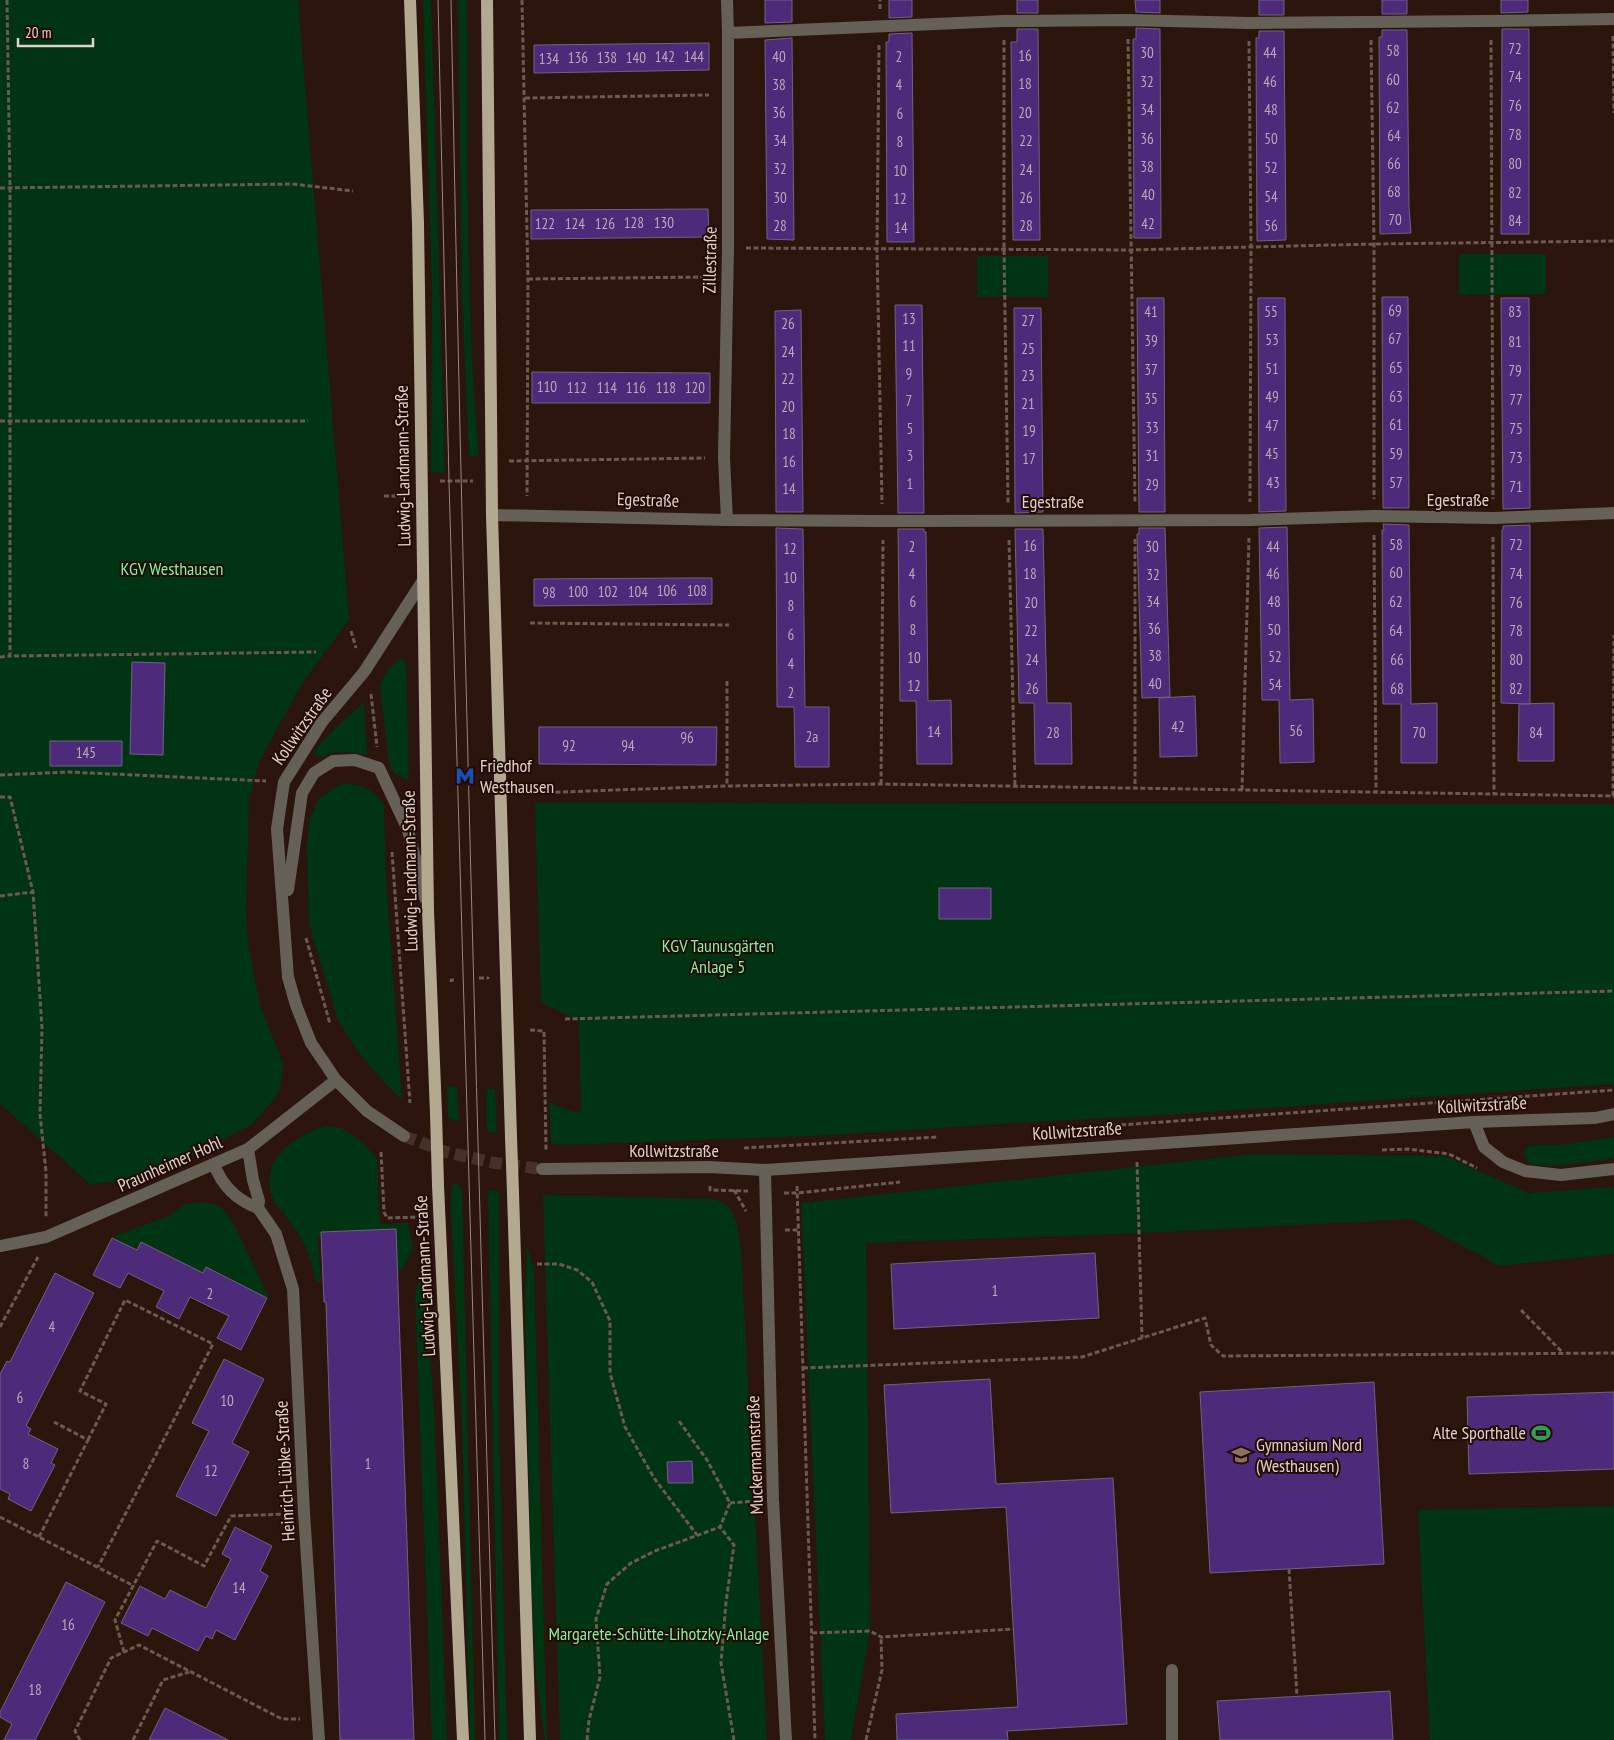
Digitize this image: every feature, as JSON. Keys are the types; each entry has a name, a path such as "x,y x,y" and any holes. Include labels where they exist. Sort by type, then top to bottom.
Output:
{"main road":[{"name":"Ludwig-Landmann-Straße","path":"410,0 418,223 428,911 438,1185 463,1740"},
{"path":"487,0 492,515 530,1740"}],"street":[{"name":"Zillestraße","path":"727,0 728,248 724,458 727,520"},
{"path":"728,33 1004,21 1371,22 1613,19"},
{"name":"Egestraße","path":"492,515 527,514 727,520 883,521 1250,520 1374,516 1493,518 1614,514"},
{"name":"Kollwitzstraße","path":"404,1136 367,1111 336,1080 311,1043 296,1005 288,977 277,829 284,782 322,722 364,672 422,582"},
{"name":"Kollwitzstraße","path":"284,913 302,793 314,773 333,761 354,760 379,768 408,830 428,911"},
{"name":"Praunheimer Hohl","path":"0,1246 46,1237 248,1149 336,1080"},
{"name":"Kollwitzstraße","path":"542,1169 709,1168 765,1170 1474,1122 1595,1118 1614,1114"},
{"path":"1474,1122 1484,1147 1503,1162 1525,1172 1560,1175 1614,1169"},
{"name":"Heinrich-Lübke-Straße","path":"248,1149 253,1180 260,1201 258,1208"},
{"name":"Heinrich-Lübke-Straße","path":"214,1164 224,1184 234,1195 247,1204 258,1208 276,1234 293,1289 304,1513 319,1740"},
{"name":"Muckermannstraße","path":"765,1170 773,1500 786,1740"},
{"path":"1172,1670 1172,1740"}],"path":[{"path":"8,0 10,656"},
{"path":"522,0 528,279 527,514"},
{"path":"880,0 877,249 883,521 881,784"},
{"path":"1613,19 1614,113"},
{"path":"1128,20 1135,520 1135,789"},
{"path":"1004,21 1004,248 1014,786"},
{"path":"1490,21 1494,794"},
{"path":"1242,790 1250,520 1251,247 1249,22"},
{"path":"1371,22 1374,244 1376,792"},
{"path":"525,98 727,95"},
{"path":"0,188 293,184 352,191"},
{"path":"728,248 1130,250 1614,240"},
{"path":"528,279 727,277"},
{"path":"0,421 308,421"},
{"path":"491,463 527,460 724,458"},
{"path":"530,622 729,626"},
{"path":"533,793 727,786 881,784 1613,796 1614,634"},
{"path":"0,657 316,652"},
{"path":"727,681 727,786"},
{"path":"0,775 68,772 284,782"},
{"path":"0,797 10,797 33,892 42,1028 40,1114 46,1172 46,1237 42,1249 0,1327"},
{"path":"392,845 410,1103"},
{"path":"0,896 33,892"},
{"path":"305,934 330,1024"},
{"path":"565,1019 1614,991"},
{"path":"530,1030 544,1030 546,1150"},
{"path":"1102,1126 1614,1090"},
{"path":"739,1148 947,1136"},
{"path":"1379,1150 1408,1149 1449,1154 1484,1171"},
{"path":"381,1152 384,1212 387,1218 424,1217"},
{"path":"1137,1159 1142,1338"},
{"path":"815,1740 797,1193 902,1182"},
{"path":"538,1264 559,1264 577,1270 592,1282 610,1321 610,1373 625,1426 654,1478 697,1535"},
{"path":"39,1537 106,1404 80,1390 125,1300 213,1344 98,1567"},
{"path":"1522,1310 1564,1354"},
{"path":"803,1368 1082,1357 1205,1318 1211,1345 1223,1356 1614,1353"},
{"path":"679,1421 707,1460 730,1503"},
{"path":"54,1422 88,1440"},
{"path":"730,1503 746,1501"},
{"path":"588,1740 589,1720 600,1677 596,1619 607,1584 631,1563 655,1551 720,1527 730,1503"},
{"path":"124,1652 115,1620 157,1541 204,1566 231,1516 304,1513"},
{"path":"0,1517 134,1586"},
{"path":"720,1527 734,1545 726,1602 721,1663 734,1740"},
{"path":"1290,1569 1297,1696"},
{"path":"812,1633 870,1631 881,1637 1013,1629"},
{"path":"866,1740 882,1670 881,1637"},
{"path":"80,1740 75,1731 111,1658 138,1645 282,1719 319,1720"},
{"path":"133,1740 163,1680 190,1672"}],"green space":[{"name":"KGV Westhausen","path":"0,0 298,0 349,620 304,681 259,761 249,799 246,914 249,949 260,1005 283,1063 281,1084 276,1097 251,1125 191,1156 124,1181 90,1184 0,1104"},
{"path":"423,0 431,0 445,473 431,472 432,289"},
{"path":"458,0 467,0 469,285 479,456 469,456 462,294"},
{"path":"1459,254 1546,254 1546,294 1459,295"},
{"path":"977,256 1048,256 1048,297 977,297"},
{"path":"402,658 406,664 409,780 395,774 389,764 380,686 388,670"},
{"path":"364,702 367,755 344,752 327,754 322,757 317,756 314,751 337,726"},
{"path":"344,783 367,789 384,806 386,880 402,1100 359,1053 338,1020 309,920 307,846 310,818 318,800 330,790"},
{"name":"KGV Taunusgärten Anlage 5","path":"535,803 1614,804 1614,1084 1165,1115 833,1135 565,1145 551,1143 549,1102 567,1110 581,1113 579,1021 541,1002"},
{"path":"457,1086 459,1122 448,1118 447,1087"},
{"path":"486,1089 495,1089 497,1133 487,1131"},
{"path":"326,1126 341,1128 355,1137 377,1159 380,1224 408,1223 412,1242 411,1252 396,1278 376,1236 318,1238 321,1283 316,1281 304,1244 273,1199 270,1182 271,1170 282,1150 302,1136"},
{"path":"1614,1137 1614,1158 1549,1166 1528,1162 1524,1152 1527,1147 1534,1145 1560,1145"},
{"path":"1254,1154 1445,1156 1529,1193 1614,1187 1614,1254 1500,1266 1412,1219 1167,1232 866,1243 870,1631 851,1740 825,1740 801,1203"},
{"path":"454,1182 462,1189 475,1740 470,1740 462,1422 451,1215 451,1188"},
{"path":"488,1190 499,1191 499,1431 507,1740 499,1740"},
{"name":"Margarete-Schütte-Lihotzky-Anlage","path":"543,1195 715,1199 730,1207 736,1221 741,1249 767,1740 560,1740"},
{"path":"205,1202 220,1206 232,1220 269,1297 260,1300 234,1286 236,1281 212,1269 209,1274 202,1271 196,1281 170,1268 175,1258 150,1246 147,1251 135,1245 131,1253 112,1244 117,1235 166,1217 186,1204"},
{"path":"527,1244 534,1269 547,1740 545,1740 536,1675 531,1587 525,1301"},
{"path":"422,1272 425,1275 435,1429 447,1740 432,1740 415,1296"},
{"path":"1614,1506 1614,1740 1430,1740 1418,1510"}],"building":[{"path":"765,0 792,0 792,22 765,23"},
{"path":"889,0 912,0 912,17 889,18"},
{"path":"1017,0 1038,0 1038,13 1017,13"},
{"path":"1135,0 1160,0 1160,13 1136,12"},
{"path":"1259,0 1284,0 1284,15 1259,15"},
{"path":"1382,0 1407,0 1407,14 1382,14"},
{"path":"1501,0 1528,0 1528,12 1501,13"},
{"path":"1136,28 1160,29 1161,238 1134,238 1133,39 1136,39"},
{"path":"1017,29 1038,29 1040,240 1013,240 1011,42 1017,42"},
{"path":"1502,29 1529,29 1529,234 1501,234"},
{"path":"1382,30 1407,30 1411,233 1380,234 1379,37 1382,37"},
{"path":"1259,31 1284,31 1286,240 1257,241 1256,38 1259,38"},
{"path":"912,33 914,242 887,242 886,42 889,42 889,34"},
{"path":"792,38 794,240 767,239 765,40"},
{"path":"709,43 709,70 534,73 534,45"},
{"path":"708,209 709,237 531,239 531,210"},
{"path":"1382,297 1408,297 1409,508 1383,508"},
{"path":"1137,298 1164,298 1165,512 1139,512"},
{"path":"1258,298 1285,298 1286,511 1259,512"},
{"path":"1501,298 1529,298 1530,508 1503,509"},
{"path":"895,305 922,305 924,513 898,513"},
{"path":"1014,308 1041,308 1043,512 1015,513"},
{"path":"801,310 803,512 776,512 775,311"},
{"path":"532,372 710,373 710,403 532,403"},
{"path":"1383,524 1409,525 1411,704 1437,703 1437,763 1401,763 1401,704 1383,704"},
{"path":"1530,525 1530,704 1501,703 1502,530 1503,526"},
{"path":"1287,527 1290,700 1313,699 1314,762 1280,763 1279,700 1262,700 1259,528"},
{"path":"776,528 803,529 805,707 829,707 829,767 795,767 794,707 777,707"},
{"path":"1139,528 1165,528 1170,697 1142,698 1137,534 1139,534"},
{"path":"898,529 924,529 924,532 926,532 928,701 951,700 952,764 917,764 916,701 900,701"},
{"path":"1015,529 1043,529 1047,703 1071,703 1072,764 1035,764 1034,703 1019,703"},
{"path":"712,578 712,604 534,606 534,579"},
{"path":"132,662 165,663 163,755 130,754"},
{"path":"1195,696 1197,756 1160,757 1159,698"},
{"path":"1554,703 1554,761 1518,761 1519,704"},
{"path":"539,727 717,727 716,765 539,764"},
{"path":"50,741 122,741 122,766 50,766"},
{"path":"939,888 991,888 991,919 939,919"},
{"path":"396,1229 414,1740 340,1740 326,1302 324,1302 321,1232"},
{"path":"112,1238 137,1250 141,1242 203,1273 206,1267 267,1298 241,1350 217,1338 229,1316 190,1297 179,1319 156,1307 164,1291 128,1273 120,1288 93,1275"},
{"path":"1095,1253 1099,1318 894,1329 891,1264"},
{"path":"55,1273 94,1293 26,1426 31,1429 28,1434 58,1449 51,1463 55,1465 31,1511 8,1499 10,1494 0,1489 0,1374 7,1361 10,1362"},
{"path":"224,1359 264,1379 232,1443 249,1452 216,1516 176,1496 209,1431 192,1423"},
{"path":"990,1379 996,1484 1113,1478 1127,1724 1007,1731 1008,1740 897,1740 896,1714 1018,1707 1006,1507 891,1513 884,1385"},
{"path":"1374,1382 1384,1564 1210,1573 1200,1392"},
{"name":"Alte Sporthalle","path":"1614,1392 1614,1469 1469,1474 1467,1397"},
{"path":"692,1461 693,1483 668,1483 667,1462"},
{"path":"235,1527 272,1546 260,1571 268,1576 235,1640 216,1630 212,1639 206,1636 198,1651 152,1628 148,1636 121,1623 140,1586 165,1599 170,1590 206,1608 231,1559 222,1554"},
{"path":"66,1582 105,1602 35,1740 4,1740 12,1724 0,1717 0,1712"},
{"path":"1390,1691 1393,1740 1220,1740 1217,1701"},
{"path":"165,1708 175,1713 228,1740 149,1740"}],"tunnel":[{"path":"404,1136 446,1152 495,1163 542,1169"}],"tram line":[{"path":"438,0 449,481 485,1740"},
{"path":"451,0 460,435 495,1740"}],"place":[{"name":"Friedhof Westhausen","path":"465,776"},
{"name":"Alte Sporthalle","path":"1541,1433"},
{"name":"Gymnasium Nord (Westhausen)","path":"1241,1455"}]}
